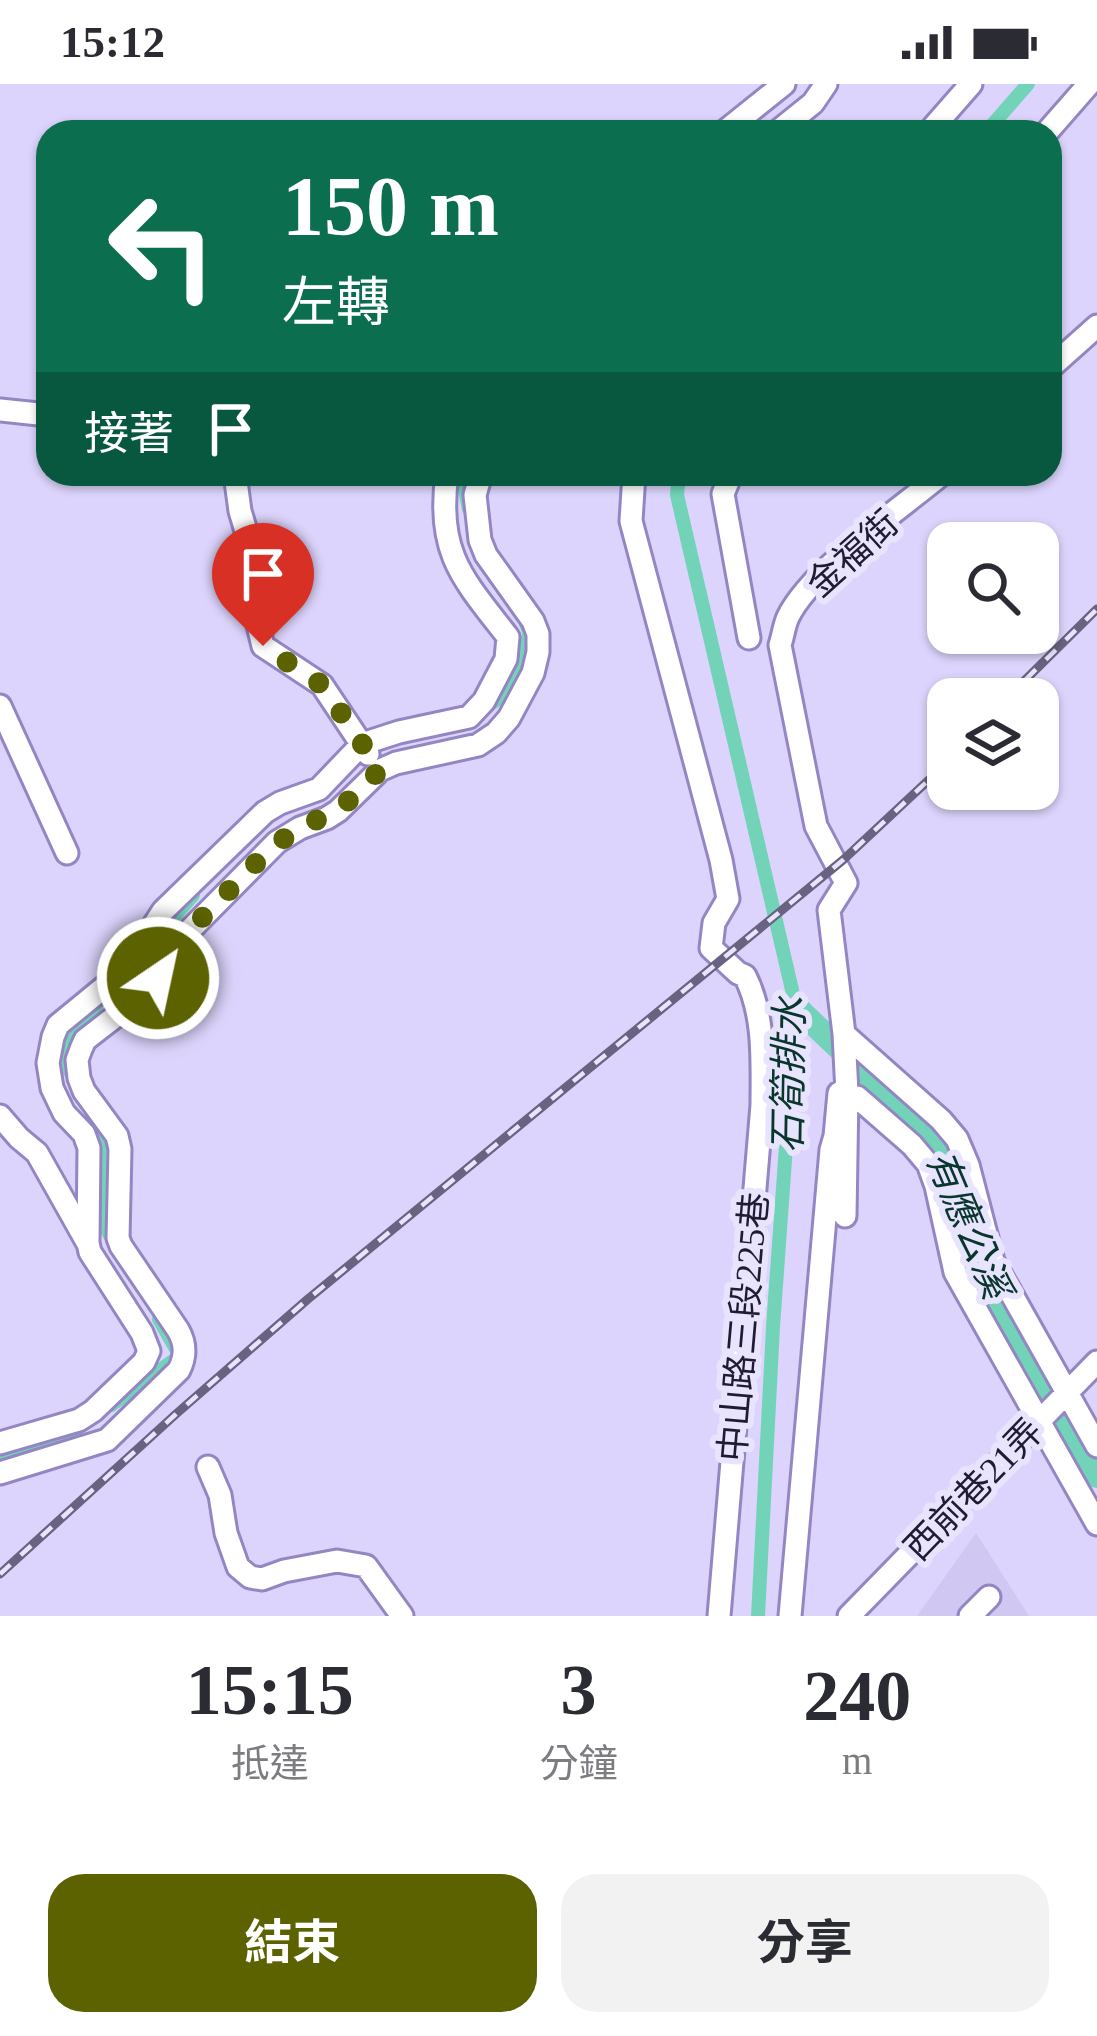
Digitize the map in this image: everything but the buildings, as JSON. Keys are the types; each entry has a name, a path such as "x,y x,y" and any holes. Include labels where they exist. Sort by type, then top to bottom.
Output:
{"street":[{"path":"739,120 784,84"},
{"path":"792,120 813,103 826,84"},
{"path":"940,120 971,84"},
{"path":"1058,120 1089,84"},
{"path":"1062,357 1097,326"},
{"path":"0,410 36,414"},
{"path":"237,486 256,561 256,617 263,646 322,685 380,770"},
{"path":"0,1443 93,1412 144,1363 148,1345 90,1252 88,1141 56,1100 49,1075 58,1025 125,970 163,911 265,812 319,789 362,744 469,717 484,701 506,659 508,637 460,575 451,555 447,486"},
{"path":"0,1473 106,1440 179,1370 184,1358 182,1336 118,1238 120,1149 113,1126 79,1078 77,1060 85,1040 143,995 184,936 271,848 300,827 338,811 380,770 478,745 496,733 533,673 538,634 486,555 480,540 478,486"},
{"name":"中山路三段225巷","path":"633,486 631,521 728,898 714,922 711,948 745,976 755,1002 761,1044 762,1106 719,1616"},
{"path":"726,486 723,494 749,638"},
{"name":"金福街","path":"844,1034 830,910 846,884 816,826 780,645 796,604 828,568 927,486"},
{"path":"0,706 68,854"},
{"path":"844,1034 845,1216"},
{"path":"844,1034 957,1139 993,1261 1097,1447"},
{"path":"790,1616 839,1093 857,1096 928,1164 955,1272 1097,1524"},
{"path":"0,1116 37,1153 88,1244"},
{"name":"西前巷21弄","path":"848,1616 1097,1362"},
{"path":"208,1467 238,1567 262,1579 337,1562 366,1566 402,1616"},
{"path":"970,1616 989,1597"}],"shaded area":[{"path":"976,1533 1029,1616 917,1616"}],"waterway":[{"name":"石筍排水","path":"996,120 1028,84"},
{"path":"464,486 469,509"},
{"name":"石筍排水","path":"678,486 796,1007 758,1616"},
{"path":"486,707 499,698 530,634 526,624"},
{"path":"152,941 193,895"},
{"path":"75,1080 61,1056 101,998"},
{"name":"有應公溪","path":"796,1007 943,1147 971,1247 1097,1476"},
{"path":"100,1126 107,1140 101,1220 114,1242"},
{"path":"111,1405 180,1356 159,1319"},
{"path":"0,1458 59,1442 83,1424"}],"railway":[{"path":"1027,678 1097,609"},
{"path":"0,1574 308,1299 843,860 927,782"}],"route":[{"path":"158,978 184,936 277,842 338,811 380,770 322,685 263,646"}]}
